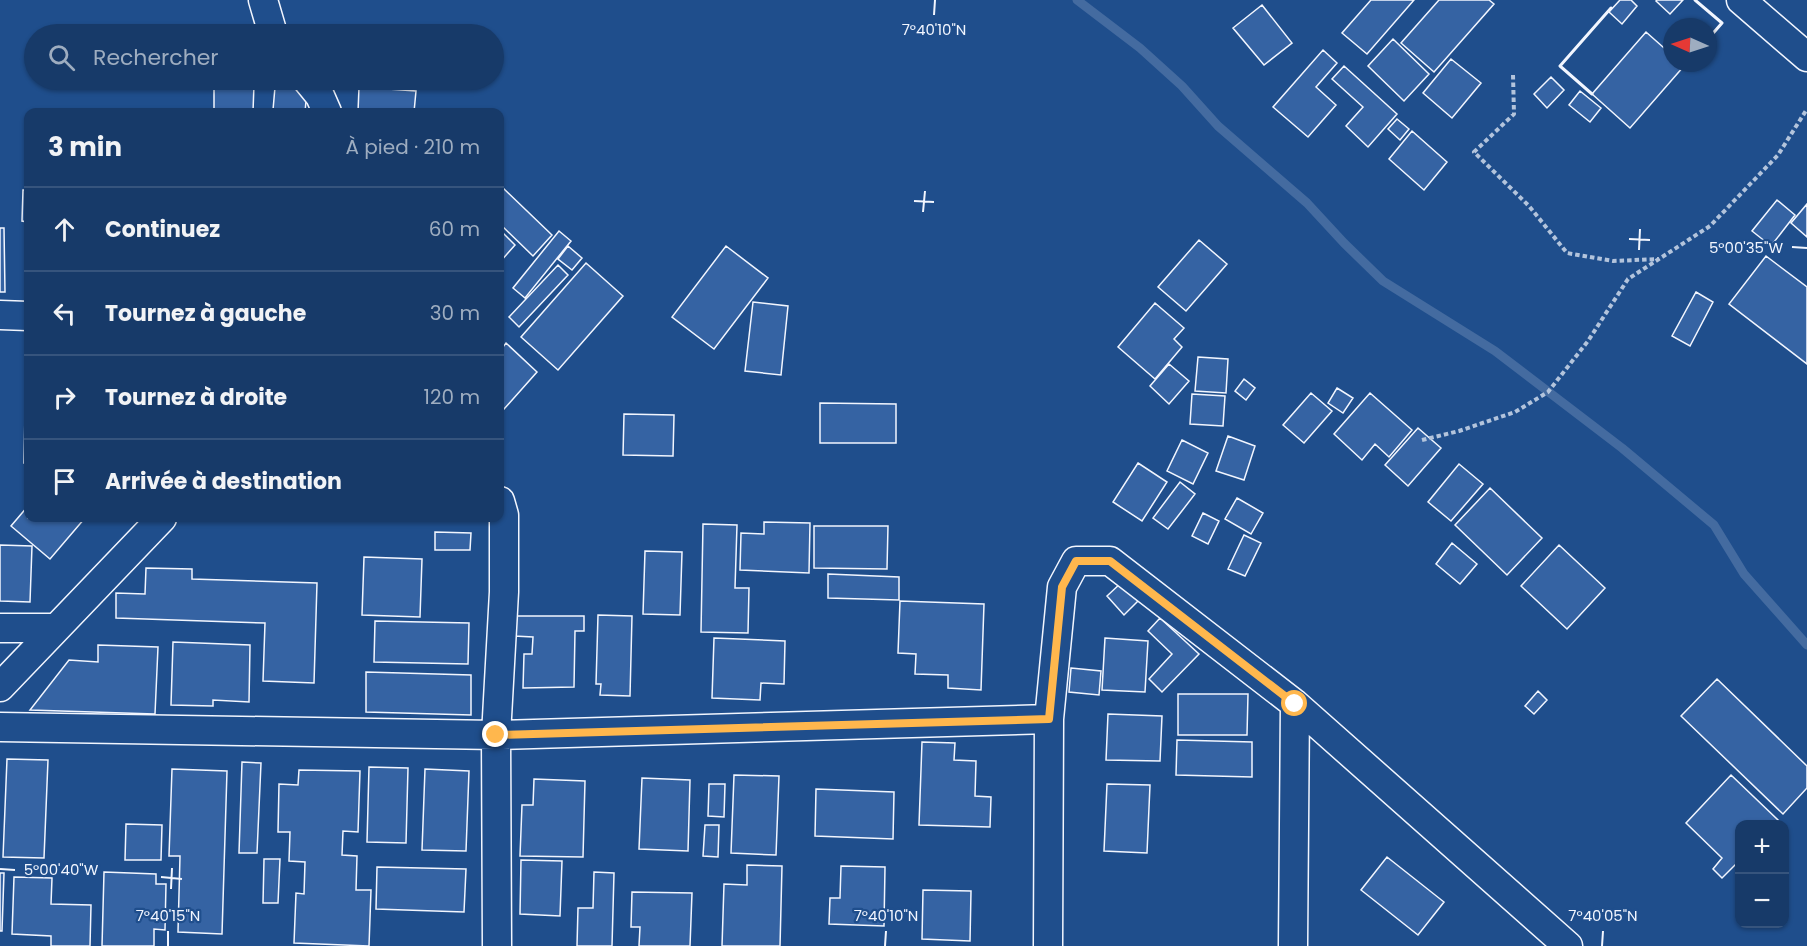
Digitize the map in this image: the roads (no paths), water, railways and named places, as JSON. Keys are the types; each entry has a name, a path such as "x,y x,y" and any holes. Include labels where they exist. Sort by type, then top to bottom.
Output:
{"street":[{"path":"263,0 270,24"},
{"path":"1741,0 1807,57"},
{"path":"315,90 325,108"},
{"path":"0,315 24,316"},
{"path":"0,687 158,522"},
{"path":"497,946 496,735 504,592 504,522"},
{"path":"1048,946 1049,719 1062,587 1076,561 1110,561 1295,704 1568,946"},
{"path":"0,628 56,628"},
{"path":"1293,946 1295,704"},
{"path":"0,727 496,735 1049,719"}],"waterway":[{"path":"1077,0 1140,48 1182,86 1218,126 1307,203 1383,281 1495,351 1622,448 1714,525 1744,574 1807,645"}]}
